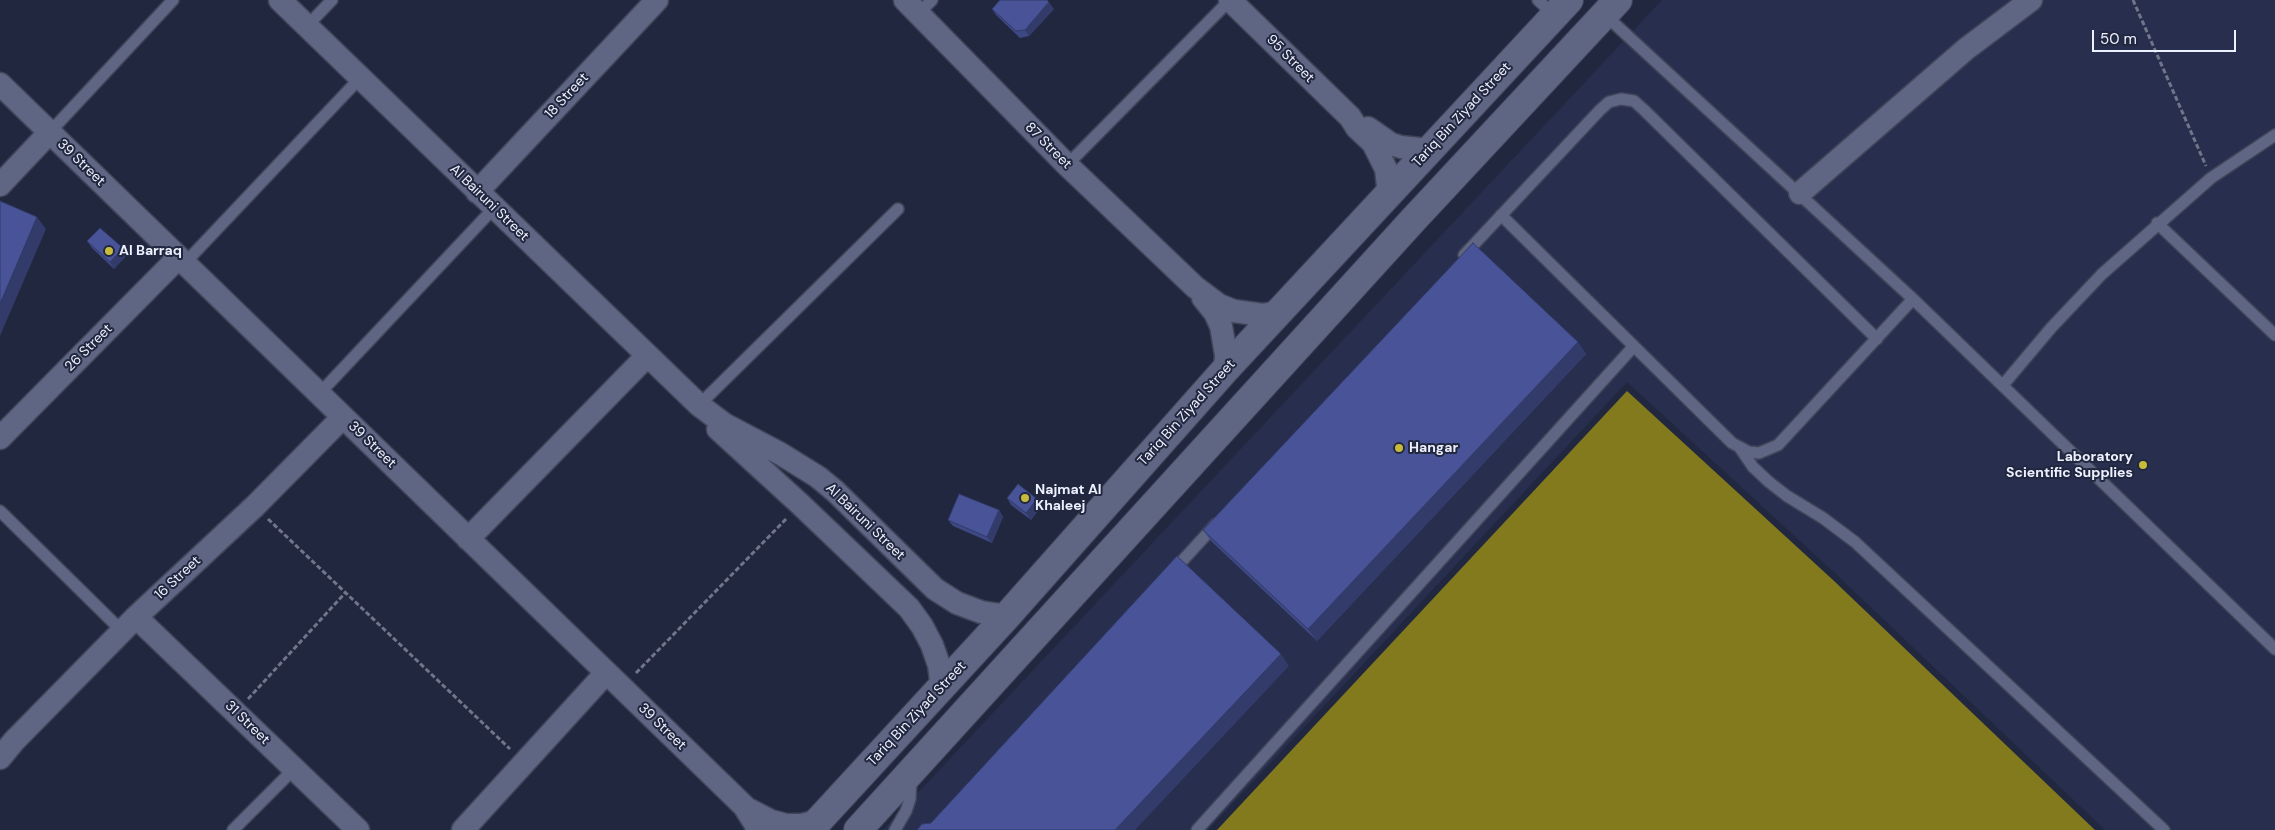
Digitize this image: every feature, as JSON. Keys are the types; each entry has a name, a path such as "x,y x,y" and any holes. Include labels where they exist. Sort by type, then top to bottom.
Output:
{"main road":[{"name":"Tariq Bin Ziyad Street","path":"814,826 1007,616 1225,370 1429,150 1554,5"},
{"path":"858,830 911,774 1414,219 1611,7"},
{"path":"1389,194 1414,219"}],"street":[{"name":"Al Bairuni Street","path":"280,0 699,405 724,424 800,465 836,491 935,590 957,604 981,612 1007,616"},
{"name":"18 Street","path":"478,192 656,0"},
{"name":"95 Street","path":"1230,0 1350,117 1378,151 1386,169 1389,194"},
{"path":"1800,193 1966,49 2030,0"},
{"name":"87 Street","path":"918,5 1067,165 1195,287 1219,306 1234,311 1263,315 1278,312"},
{"name":"39 Street","path":"0,84 744,806 759,830"},
{"name":"95 Street","path":"1350,117 1391,144 1429,150"},
{"path":"0,185 50,132"},
{"name":"26 Street","path":"0,438 181,261"},
{"name":"87 Street","path":"1195,287 1215,313 1221,326 1226,348 1225,370"},
{"path":"468,539 647,356"},
{"name":"Al Bairuni Street","path":"699,405 717,429 800,504 909,608 922,626 932,645 942,687"},
{"name":"16 Street","path":"5,750 129,625 255,506 343,417"},
{"name":"31 Street","path":"129,625 236,712 357,830"},
{"path":"464,830 525,763 614,680"},
{"name":"39 Street","path":"744,806 771,821 814,826"}],"lane":[{"path":"50,132 173,0"},
{"path":"308,26 332,0"},
{"path":"1067,165 1230,0"},
{"path":"1611,7 1800,193 1914,299 2275,649"},
{"path":"181,261 361,77"},
{"path":"1454,266 1610,102 1622,99 1634,101 1876,339"},
{"path":"2003,385 2057,321 2102,274 2211,178 2275,135"},
{"path":"319,394 494,208"},
{"path":"699,405 898,209"},
{"path":"1502,215 1740,448 1769,482 1787,496 1824,518 1855,542 2164,830"},
{"path":"2157,224 2275,335"},
{"path":"1740,448 1759,452 1778,445 1914,299"},
{"path":"1197,830 1634,346"},
{"path":"0,510 129,625"},
{"path":"1164,581 1225,515"},
{"path":"233,830 294,768"},
{"path":"895,830 906,811 910,799 911,774"}],"path":[{"path":"2133,0 2211,178"},
{"path":"614,680 800,504"},
{"path":"255,506 525,763"},
{"path":"236,712 346,592"}],"shaded area":[{"path":"1662,0 2275,0 2275,830 2105,830 1837,575 1627,382 1208,830 883,830"},
{"path":"1627,391 1833,580 2095,830 1217,830"}],"building":[{"path":"1000,0 1047,0 1049,2 1025,30 1016,31 992,9"},
{"path":"0,201 37,217 0,304"},
{"name":"Al Barraq","path":"100,228 123,248 110,262 87,241"},
{"name":"Hangar","path":"1473,243 1578,342 1308,629 1203,530"},
{"path":"1018,484 1037,499 1026,513 1007,498"},
{"path":"959,494 999,510 987,537 948,520"},
{"path":"1177,556 1281,654 1115,830 917,830 922,824 931,823"}],"place":[{"name":"Al Barraq","path":"109,251"},
{"name":"Hangar","path":"1399,448"},
{"name":"Laboratory Scientific Supplies","path":"2143,465"},
{"name":"Najmat Al Khaleej","path":"1025,498"}]}
